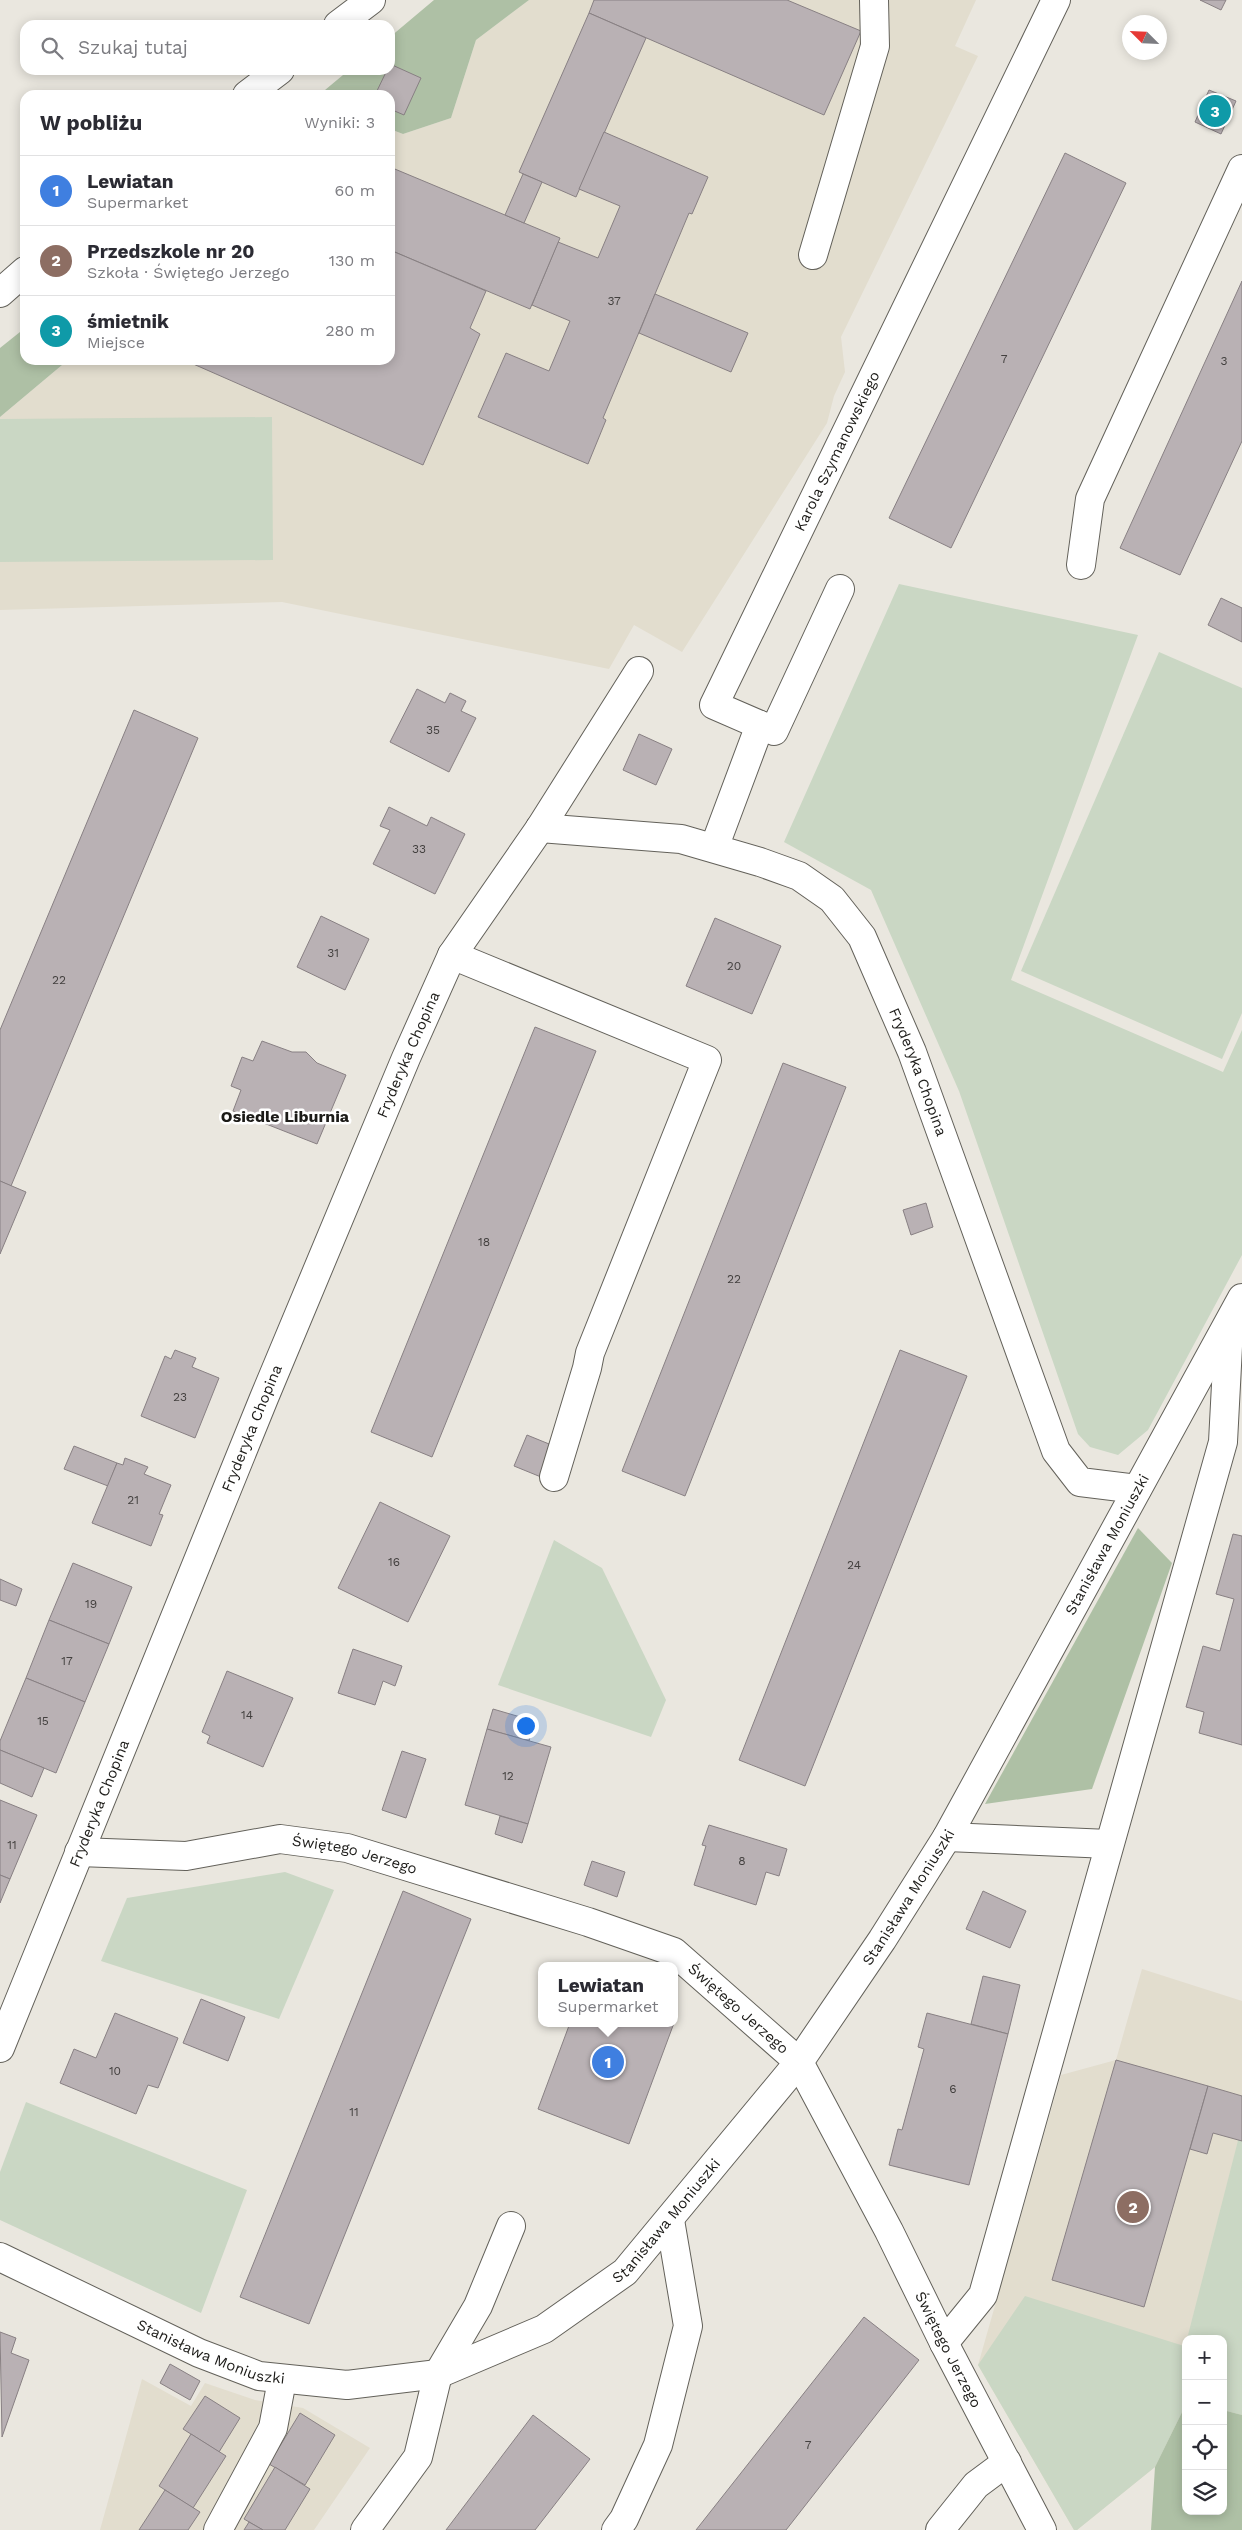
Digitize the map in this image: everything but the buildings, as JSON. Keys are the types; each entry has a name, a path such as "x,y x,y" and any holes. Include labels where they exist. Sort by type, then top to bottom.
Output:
{"street":[{"path":"345,20 371,0"},
{"path":"813,255 875,46 874,0"},
{"name":"Karola Szymanowskiego","path":"760,725 714,705 1056,0"},
{"path":"254,90 273,75"},
{"path":"1081,565 1090,499 1242,169"},
{"path":"0,293 20,275"},
{"path":"714,848 760,725 774,731 840,589"},
{"name":"Fryderyka Chopina","path":"0,2048 264,1398 406,1058 452,955 540,828 639,671"},
{"name":"Fryderyka Chopina","path":"540,828 681,839 800,876 832,900 862,937 916,1061 1056,1451 1080,1482 1137,1488"},
{"path":"452,955 707,1060 590,1353 554,1477"},
{"path":"944,2343 983,2295 1223,1442 1236,1310"},
{"name":"Stanisława Moniuszki","path":"0,2256 199,2353 259,2376 282,2380 347,2385 438,2374 544,2329 624,2272 670,2220 799,2062 882,1940 947,1837 1236,1310"},
{"path":"947,1837 1110,1844"},
{"name":"Świętego Jerzego","path":"79,1852 186,1856 280,1839 347,1848 588,1922 674,1952 799,2062 889,2231 944,2343 1042,2530"},
{"path":"616,2530 624,2519 658,2445 688,2326 670,2220"},
{"path":"366,2530 418,2457 438,2374 478,2306 511,2226"},
{"path":"218,2530 273,2428 282,2380"},
{"path":"940,2530 976,2485 1007,2462"}],"shaded area":[{"path":"529,0 976,0 955,46 978,56 841,337 845,372 834,396 827,423 682,652 634,625 609,669 282,602 0,610 0,417 62,365 395,365 395,131 403,134 451,118 476,40"},
{"path":"1142,1969 1242,2001 1242,2415 1227,2411 1227,2335 1182,2335 1182,2412 1155,2467 1077,2530 1074,2530 978,2365 1061,2075 1116,2060"},
{"path":"142,2379 191,2406 205,2383 255,2400 303,2408 370,2448 314,2530 100,2530"}],"green space":[{"path":"434,0 529,0 476,40 451,118 403,134 395,131 395,90 325,90 343,75 395,75 395,33"},
{"path":"20,332 20,365 62,365 0,417 0,348"},
{"path":"272,417 273,560 0,562 0,419"},
{"path":"899,584 1138,635 1011,980 1223,1072 1242,1030 1242,1255 1148,1430 1118,1455 1090,1447 1078,1434 959,1091 871,890 784,842"},
{"path":"1159,652 1242,688 1242,1013 1222,1059 1021,971"},
{"path":"1138,1528 1172,1563 1092,1789 985,1804"},
{"path":"554,1540 602,1568 666,1700 651,1737 498,1685"},
{"path":"285,1872 334,1890 279,2019 101,1961 127,1898"},
{"path":"26,2102 247,2190 201,2313 0,2220 0,2172"},
{"path":"1242,2125 1242,2415 1227,2411 1227,2335 1188,2335"},
{"path":"1025,2296 1182,2345 1182,2412 1155,2467 1077,2530 1074,2530 978,2365"},
{"path":"1227,2411 1242,2415 1242,2530 1151,2530 1155,2467 1182,2412 1182,2515 1227,2515"}],"place":[{"name":"śmietnik","path":"1215,111"},
{"name":"Lewiatan","path":"608,2062"},
{"name":"Przedszkole nr 20","path":"1133,2207"}],"district":[{"name":"Osiedle Liburnia","path":"285,1116"}]}
